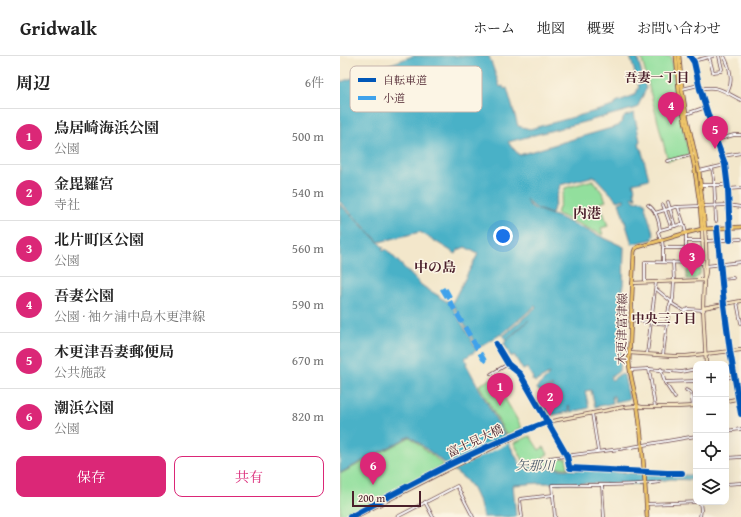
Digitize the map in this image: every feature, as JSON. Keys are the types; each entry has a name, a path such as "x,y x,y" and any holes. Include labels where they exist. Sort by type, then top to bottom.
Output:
{"main road":[{"path":"676,56 679,92 693,154 699,171 704,229"},
{"path":"679,56 682,89 702,206"},
{"name":"木更津富津線","path":"647,517 642,445 637,406 630,370 629,353 634,249 704,229 741,227"}],"street":[{"path":"690,56 693,61 716,140 726,165 730,240"},
{"path":"693,61 713,56"},
{"path":"709,57 713,72 722,71 719,56"},
{"path":"724,56 730,72 730,88 727,92"},
{"path":"682,89 699,85"},
{"path":"700,89 713,87 718,88 741,100"},
{"path":"686,114 706,107"},
{"path":"716,140 734,135 741,135"},
{"path":"723,156 741,153"},
{"path":"668,161 693,154"},
{"path":"699,171 726,165"},
{"path":"712,168 716,221"},
{"path":"700,185 728,185"},
{"path":"728,189 741,188"},
{"path":"668,202 675,226"},
{"path":"648,205 653,209 659,226 660,230 658,232 664,248 663,262"},
{"path":"664,205 671,227"},
{"path":"655,213 678,207 728,205 741,207"},
{"path":"664,248 686,248 686,233 678,207"},
{"path":"660,230 682,224 684,225"},
{"path":"717,228 724,305 730,351 740,398 741,414"},
{"path":"704,229 703,309 706,361"},
{"path":"686,241 718,241 741,238"},
{"path":"704,241 706,266 706,278 704,280"},
{"path":"645,282 645,262 703,263"},
{"path":"663,355 669,307 673,299 673,262"},
{"path":"706,266 741,262"},
{"path":"722,279 733,278"},
{"path":"632,282 704,280"},
{"path":"647,354 656,282"},
{"path":"655,288 684,311 688,309 703,309 739,302 741,323"},
{"path":"630,320 667,324"},
{"path":"496,344 508,364 520,374 567,456 570,468 682,473"},
{"path":"629,353 686,356 741,350"},
{"path":"491,374 508,364"},
{"path":"648,369 656,407"},
{"path":"630,370 648,369 681,372 693,370"},
{"path":"661,370 665,382 675,398"},
{"path":"729,377 735,376"},
{"path":"665,382 693,381"},
{"path":"686,390 691,393 693,402"},
{"path":"729,400 740,398"},
{"name":"富士見大橋","path":"350,517 355,516 445,469 547,422 624,407 693,406"},
{"path":"592,413 598,451"},
{"path":"729,431 740,429 741,434"},
{"path":"549,458 620,449 693,436"},
{"path":"729,458 741,457"},
{"path":"555,517 552,485 602,486 660,482"},
{"path":"729,484 741,483"},
{"path":"397,517 457,486 473,517"},
{"path":"602,486 604,517"},
{"path":"522,517 520,499 553,496"},
{"path":"425,502 433,517"},
{"path":"646,504 693,502"},
{"path":"700,505 700,517"}],"green space":[{"path":"641,56 671,56 676,95 689,155 668,161"},
{"path":"593,180 606,201 600,203 608,226 601,228 603,235 557,214 565,188"},
{"path":"700,269 700,274 695,279 687,279 687,270"},
{"path":"493,378 522,428 506,435 479,385"},
{"path":"530,436 539,450 544,447 548,454 543,457 544,460 566,458 568,468 526,466 514,443"},
{"path":"410,437 444,465 347,517 340,517 340,474"}],"water":[{"path":"413,56 489,56 500,87 503,86 504,89 507,88 518,126 530,129 614,106 616,102 635,95 639,87 630,56 637,56 646,89 637,108 508,142 519,155 618,127 625,116 634,113 640,148 649,179 633,183 636,198 634,196 632,197 635,202 643,200 645,203 654,235 652,238 654,239 632,244 619,203 624,201 624,199 618,201 594,176 560,185 552,214 535,207 526,199 529,205 535,209 558,217 624,247 622,327 619,371 610,378 612,380 620,374 624,375 629,399 615,402 614,396 612,396 613,403 595,407 591,390 585,391 589,408 571,412 569,405 569,412 553,415 547,411 539,398 542,396 542,392 553,386 552,385 541,391 537,389 537,387 549,374 535,382 534,380 533,381 533,378 527,368 523,370 514,355 511,357 504,343 529,320 506,340 503,336 536,307 535,306 501,335 478,348 452,303 478,254 465,247 458,250 456,254 420,232 379,242 340,202 340,82 350,79 350,112 482,112 482,66 385,66"},
{"path":"340,204 384,248 382,249 384,251 386,249 420,284 450,303 477,350 465,358 466,364 521,466 668,475 693,475 693,480 671,479 641,484 540,483 513,485 516,517 483,517 480,504 473,489 465,479 410,436 340,473"}],"pier":[{"path":"507,436 511,442 452,471 445,466"}],"marked path":[{"path":"450,298 444,287 442,288 484,360 482,362"}],"cycle path":[{"path":"690,56 694,62 700,89 725,164 728,189 730,240"},
{"path":"717,228 724,305 741,414"},
{"path":"496,344 508,364 520,374 567,456 570,468 682,473"},
{"path":"350,517 472,454 547,422"}],"place":[{"name":"吾妻公園","path":"671,125"},
{"name":"木更津吾妻郵便局","path":"715,149"},
{"name":"北片町区公園","path":"692,276"},
{"name":"鳥居崎海浜公園","path":"500,406"},
{"name":"金毘羅宮","path":"550,416"},
{"name":"潮浜公園","path":"373,485"}],"district":[{"name":"吾妻一丁目","path":"657,77"},
{"name":"内港","path":"587,213"},
{"name":"中の島","path":"435,267"},
{"name":"中央三丁目","path":"664,318"}],"water label":[{"name":"矢那川","path":"535,465"}]}
